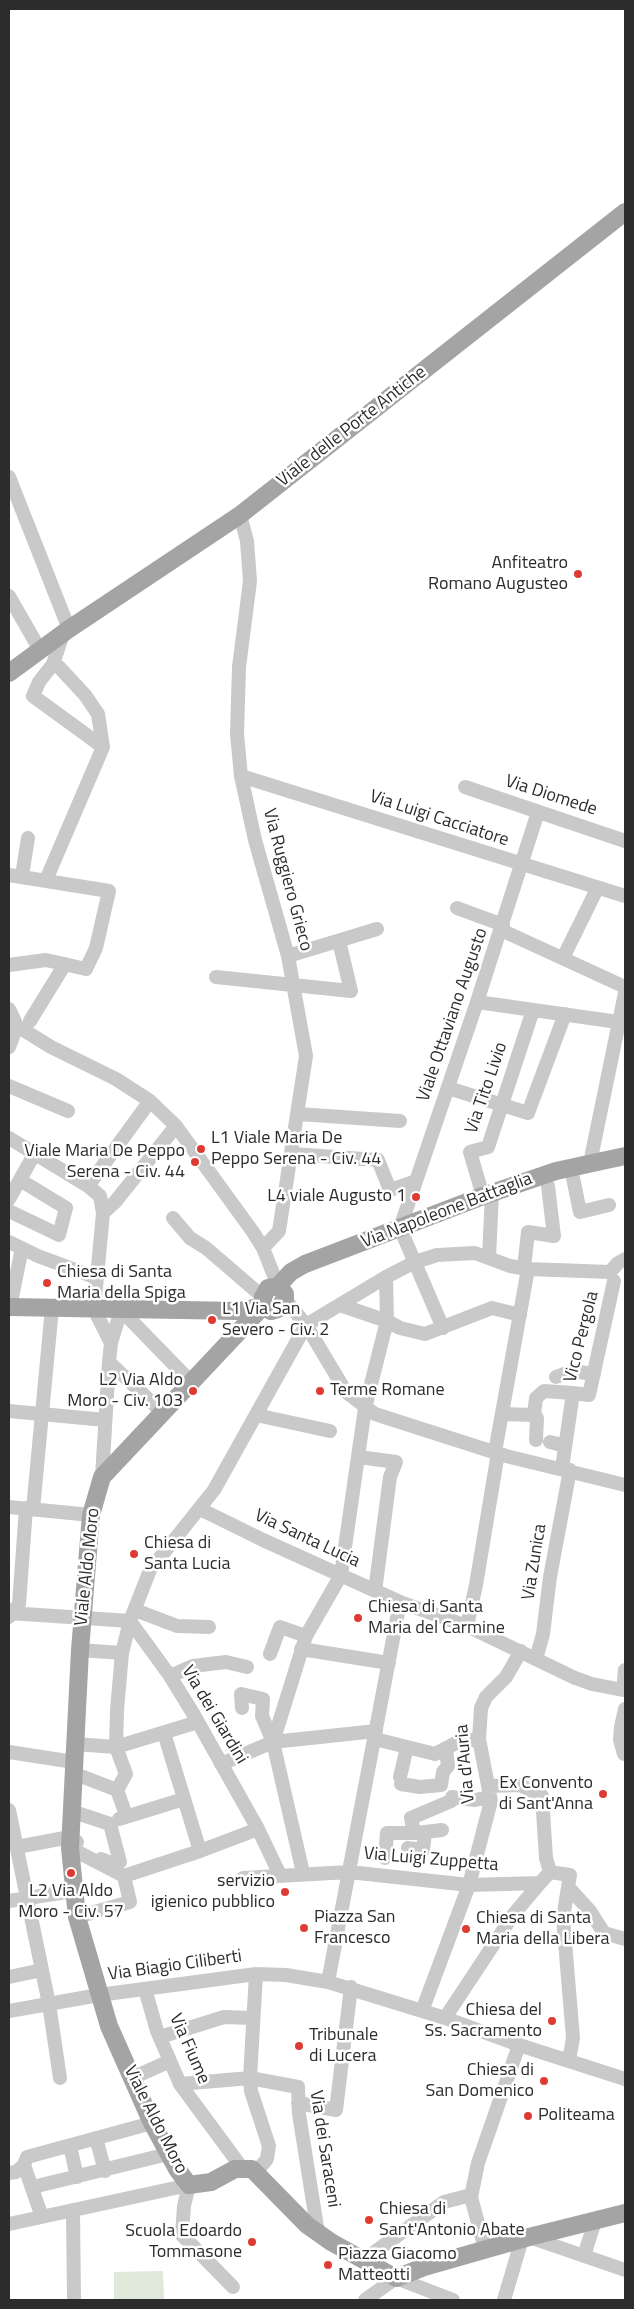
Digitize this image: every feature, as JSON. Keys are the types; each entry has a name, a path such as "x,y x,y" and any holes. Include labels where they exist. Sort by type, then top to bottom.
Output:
{"main road":[{"name":"Viale delle Porte Antiche","path":"9,673 66,631 240,515 625,212"},
{"name":"Via Napoleone Battaglia","path":"275,1300 291,1272 488,1194 546,1174 625,1156"},
{"path":"10,1307 239,1311 275,1300"},
{"name":"Viale Aldo Moro","path":"249,2170 235,2169 211,2182 189,2185 176,2169 152,2123 109,2026 77,1917 72,1891 70,1843 80,1650 91,1515 102,1477 275,1300"},
{"path":"249,2170 290,2209 325,2238 396,2278 485,2249 625,2213"}],"street":[{"path":"9,477 66,631 53,664 39,682 34,696 102,747"},
{"name":"Via Ruggiero Grieco","path":"240,515 247,541 250,581 239,667 236,734 241,776 255,840 288,956 306,1056 279,1231 263,1248"},
{"path":"9,596 40,650"},
{"path":"46,880 102,747 98,714 86,695 59,667 53,664"},
{"name":"Via Luigi Cacciatore","path":"241,776 597,889 625,896"},
{"name":"Via Diomede","path":"465,787 625,840"},
{"name":"Viale Ottaviano Augusto","path":"400,1228 502,928 538,812"},
{"path":"9,965 46,960 86,969 96,948 110,891 15,875 28,838"},
{"path":"563,958 597,889"},
{"path":"457,908 625,988"},
{"path":"288,956 377,929"},
{"path":"216,977 351,991 339,941"},
{"path":"9,1047 65,964"},
{"path":"590,1163 623,1022 625,993"},
{"path":"477,1002 623,1022"},
{"path":"9,1009 51,1047 116,1079 150,1101 176,1126 263,1248 270,1264 275,1300"},
{"name":"Via Tito Livio","path":"488,1194 470,1152 488,1146 533,1010"},
{"path":"448,1088 528,1112 565,1014"},
{"path":"9,1086 68,1111"},
{"path":"88,1186 150,1101"},
{"path":"298,1114 400,1121"},
{"path":"103,1213 115,1202 176,1126"},
{"path":"9,1138 88,1186 100,1196 103,1213 94,1309 111,1343"},
{"path":"9,1199 35,1154"},
{"path":"292,1154 378,1160 390,1190 416,1181"},
{"path":"571,1168 580,1212 609,1206"},
{"path":"9,1211 59,1235 66,1208 20,1180"},
{"path":"467,1626 476,1585 502,1414 520,1315 521,1268 528,1232 554,1236 548,1186"},
{"path":"488,1194 489,1258"},
{"path":"173,1218 190,1238 206,1248 306,1325 346,1392 375,1414 496,1453 625,1485"},
{"path":"400,1228 443,1328"},
{"path":"9,1242 38,1256 97,1278"},
{"path":"10,1307 22,1248"},
{"path":"117,1790 126,1774 116,1747 122,1653 150,1570 214,1490 306,1325 415,1262 437,1255 475,1253 521,1268 616,1279 618,1263 625,1260"},
{"path":"270,1264 291,1272"},
{"path":"273,1742 303,1642 341,1575 365,1408 387,1321 389,1276"},
{"name":"Vico Pergola","path":"566,1469 565,1446 573,1393 589,1395 616,1279"},
{"path":"340,1306 387,1321 400,1328 425,1334 492,1308 520,1315"},
{"path":"9,1614 19,1604 15,1561 30,1509 42,1414 52,1308"},
{"path":"102,1477 108,1362 111,1343 121,1310 192,1383"},
{"path":"108,1362 163,1413"},
{"path":"556,1377 572,1371 594,1374"},
{"path":"565,1446 543,1441 537,1418 534,1415 536,1398 544,1391 573,1393"},
{"path":"9,1411 106,1420"},
{"path":"502,1414 534,1415"},
{"path":"256,1415 330,1431"},
{"path":"359,1457 396,1462 390,1477 375,1591"},
{"name":"Via Zunica","path":"536,1660 543,1634 566,1469"},
{"path":"9,1507 91,1515"},
{"name":"Via Santa Lucia","path":"200,1509 400,1602 467,1626 536,1660 592,1684 624,1692"},
{"path":"328,1982 400,1602"},
{"path":"9,1614 83,1618 133,1616 177,1626 209,1627"},
{"name":"Via dei Giardini","path":"133,1616 198,1722 258,1829 280,1875"},
{"path":"270,1654 280,1627 303,1642 389,1663"},
{"path":"80,1650 122,1653"},
{"name":"Via d'Auria","path":"422,2011 469,1885 486,1822 490,1792 479,1739 481,1708 486,1697 506,1676 521,1651"},
{"path":"170,1676 193,1666 226,1662 247,1666"},
{"path":"624,1692 625,1670"},
{"path":"242,1708 241,1694 263,1699 262,1716 273,1742 303,1874"},
{"path":"624,1754 620,1740 625,1710"},
{"path":"74,1744 116,1747 198,1722"},
{"path":"164,1733 200,1851"},
{"path":"221,1764 273,1742 375,1735 407,1747 435,1754 446,1750 456,1743 479,1739"},
{"path":"407,1747 401,1780 420,1787 441,1785 443,1772 448,1766 446,1750"},
{"path":"9,1752 74,1768 117,1790 126,1815"},
{"path":"408,1848 423,1850 419,1832 411,1818 451,1801 452,1797 475,1800 490,1792 520,1785 542,1796 545,1845 550,1872"},
{"path":"72,1811 110,1824 126,1815 184,1799"},
{"path":"9,1810 49,2004 60,2078"},
{"path":"17,1847 70,1843 112,1863 120,1862 110,1824"},
{"path":"124,1876 200,1851 258,1829"},
{"path":"385,1858 387,1833 442,1830"},
{"path":"70,1843 124,1876 130,1902 77,1917"},
{"name":"Via Luigi Zuppetta","path":"243,1878 349,1872 469,1885 540,1883"},
{"path":"550,1872 569,1881 604,1934 625,1939"},
{"path":"445,2018 514,1915 550,1872"},
{"path":"569,1881 563,1918 573,2038 569,2060"},
{"path":"9,1902 72,1891"},
{"path":"9,1977 42,1970"},
{"path":"249,2170 268,2159 269,2146 251,2091 250,2078 256,1974"},
{"name":"Via Biagio Ciliberti","path":"9,2011 99,1995 256,1974 286,1974 351,1987 519,2045 625,2079"},
{"path":"298,2103 336,2110 340,2090 351,1987"},
{"name":"Via Fiume","path":"145,1989 160,2037 180,2084 249,2170"},
{"path":"160,2037 224,2017 253,2018"},
{"path":"485,2249 471,2195 478,2163 519,2045"},
{"path":"132,2078 170,2061"},
{"path":"180,2084 250,2078"},
{"name":"Via dei Saraceni","path":"250,2078 298,2087 298,2103 325,2238"},
{"path":"9,2173 16,2172 24,2165 27,2158 152,2123"},
{"path":"96,2138 105,2171"},
{"path":"70,2146 77,2177"},
{"path":"33,2187 105,2171 168,2154"},
{"path":"24,2165 42,2217"},
{"path":"9,2224 189,2185 184,2206 182,2235 233,2287"},
{"path":"365,2259 444,2202 471,2195"},
{"path":"73,2210 74,2300"},
{"path":"584,2256 595,2221"},
{"path":"504,2300 525,2238 625,2270"},
{"path":"365,2300 396,2278 453,2300"}],"green space":[{"path":"163,2271 164,2300 114,2300 114,2272"}],"place":[{"name":"Anfiteatro Romano Augusteo","path":"578,574"},
{"name":"L1 Viale Maria De Peppo Serena - Civ. 44","path":"201,1149"},
{"name":"Viale Maria De Peppo Serena - Civ. 44","path":"195,1162"},
{"name":"L4 viale Augusto 1","path":"416,1197"},
{"name":"Chiesa di Santa Maria della Spiga","path":"47,1283"},
{"name":"L1 Via San Severo - Civ. 2","path":"212,1320"},
{"name":"L2 Via Aldo Moro - Civ. 103","path":"193,1391"},
{"name":"Terme Romane","path":"320,1391"},
{"name":"Chiesa di Santa Lucia","path":"134,1554"},
{"name":"Chiesa di Santa Maria del Carmine","path":"358,1618"},
{"name":"Ex Convento di Sant'Anna","path":"603,1794"},
{"name":"L2 Via Aldo Moro - Civ. 57","path":"71,1873"},
{"name":"servizio igienico pubblico","path":"285,1892"},
{"name":"Piazza San Francesco","path":"304,1928"},
{"name":"Chiesa di Santa Maria della Libera","path":"466,1929"},
{"name":"Chiesa del Ss. Sacramento","path":"552,2021"},
{"name":"Tribunale di Lucera","path":"299,2046"},
{"name":"Chiesa di San Domenico","path":"544,2081"},
{"name":"Politeama","path":"528,2116"},
{"name":"Chiesa di Sant'Antonio Abate","path":"369,2220"},
{"name":"Scuola Edoardo Tommasone","path":"252,2242"},
{"name":"Piazza Giacomo Matteotti","path":"328,2265"}]}
